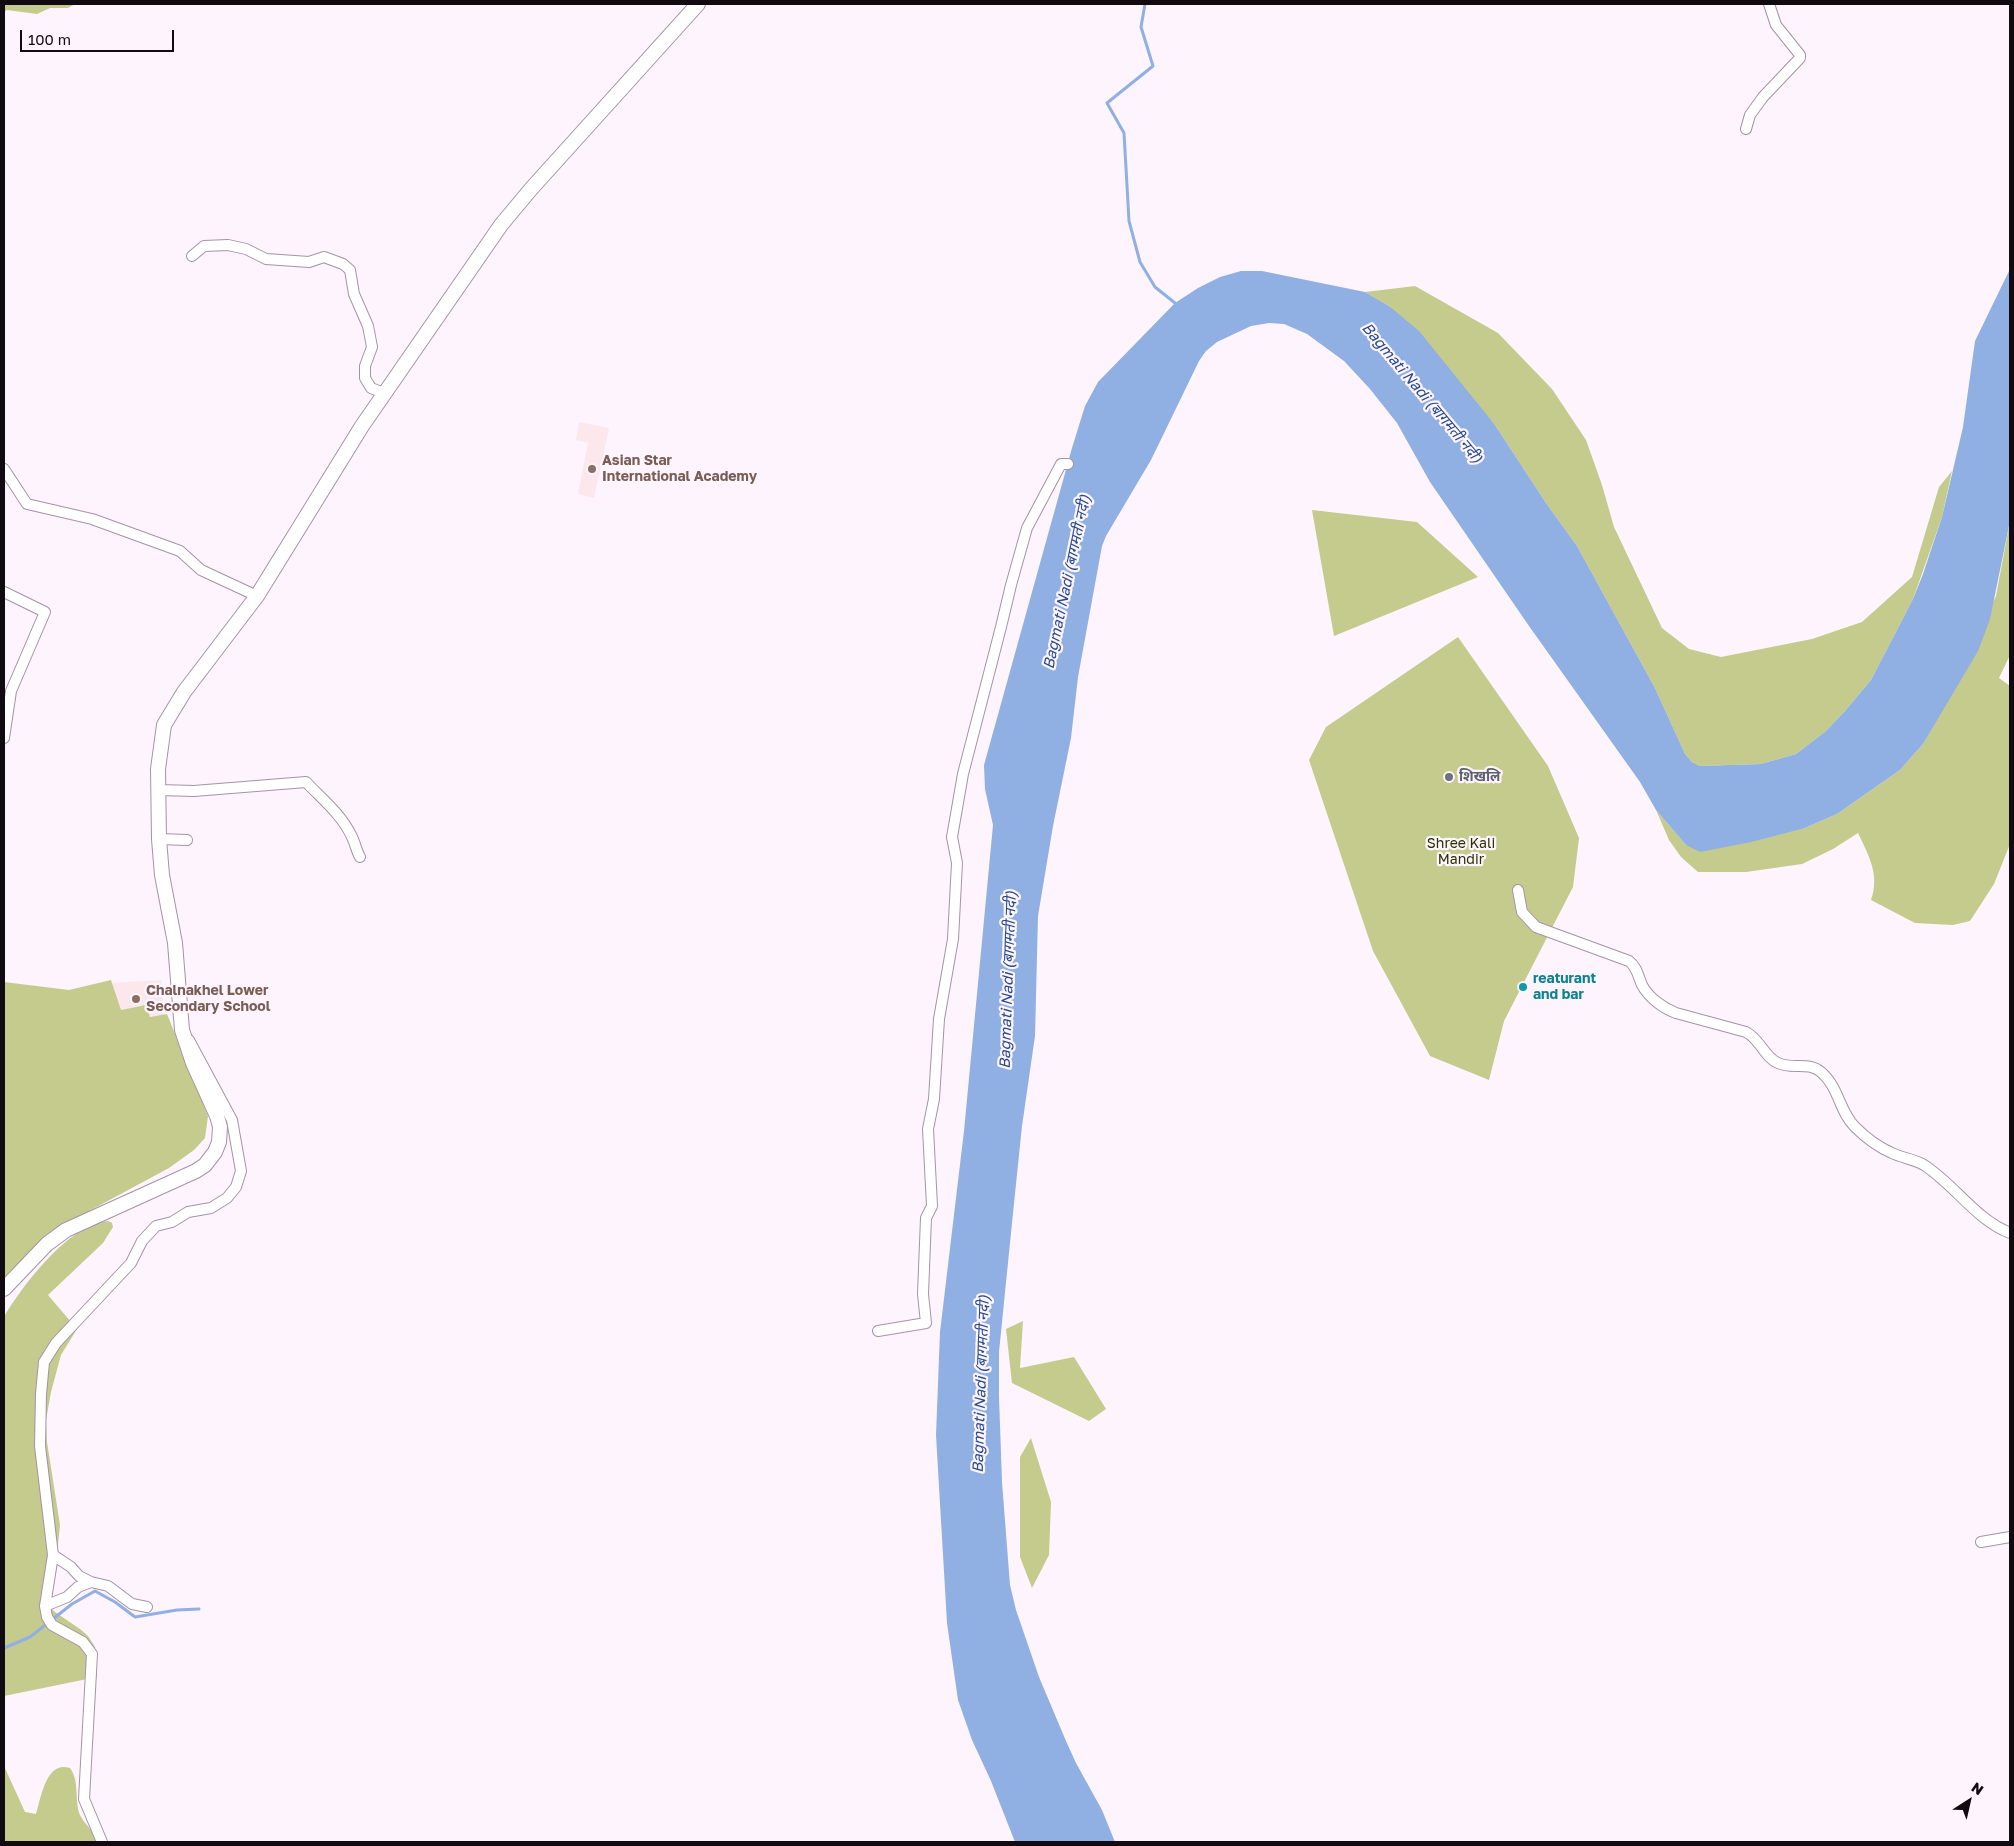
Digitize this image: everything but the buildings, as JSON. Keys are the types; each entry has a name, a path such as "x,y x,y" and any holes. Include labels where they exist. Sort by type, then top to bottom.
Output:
{"main road":[{"path":"4,1289 46,1244 66,1230 196,1171 212,1157 220,1137 219,1121 198,1075 182,1030 175,943 162,875 159,839 158,790 164,725 184,692 257,596 384,393 511,212 698,4"}],"street":[{"path":"1746,129 1750,115 1759,103 1800,58 1800,55 1776,25 1769,4"},
{"path":"192,256 204,246 228,245 246,249 266,259 309,262 324,257 343,264 350,270 354,294 368,326 372,347 364,366 365,378 371,388 384,393"},
{"path":"878,1331 926,1323 923,1294 926,1218 932,1206 928,1129 934,1099 939,1019 953,939 957,863 952,837 963,774 1002,627 1010,585 1027,528 1061,464 1068,464"},
{"path":"4,469 27,504 92,519 180,550 201,570 257,596"},
{"path":"4,592 45,612 11,691 4,738"},
{"path":"158,790 194,791 306,782 337,814 352,836 354,847 360,857"},
{"path":"159,839 187,840"},
{"path":"1518,890 1522,912 1536,927 1629,960 1634,964 1646,990 1666,1008 1676,1013 1746,1032 1755,1037 1778,1064 1784,1066 1809,1066 1820,1071 1834,1088 1848,1120 1867,1138 1892,1154 1924,1165 1986,1219 2010,1233"},
{"path":"102,1842 84,1798 92,1654 83,1642 52,1625 47,1617 44,1606 53,1555 40,1446 40,1394 44,1362 56,1343 132,1263 142,1241 156,1226 172,1222 188,1212 211,1208 227,1198 236,1187 241,1171 232,1120 198,1053 182,1030"},
{"path":"1981,1542 2010,1537"},
{"path":"53,1555 71,1567 79,1576 91,1582 108,1586 132,1604 147,1607"},
{"path":"44,1606 67,1597 78,1588 91,1582"}],"shaded area":[{"name":"Asian Star International Academy","path":"579,422 609,428 594,498 578,494 588,443 576,440"},
{"name":"Chalnakhel Lower Secondary School","path":"161,980 164,1016 111,1019 109,983"}],"green space":[{"path":"4,4 75,4 68,8 50,8 37,14 7,10 4,12"},
{"path":"1415,286 1498,333 1552,389 1586,440 1614,527 1662,628 1689,649 1721,657 1812,639 1862,622 1912,577 1939,487 1952,471 1942,517 1913,599 1871,680 1826,731 1796,754 1761,764 1700,766 1692,762 1685,754 1655,688 1577,546 1546,503 1495,425 1389,306 1365,292"},
{"path":"1312,510 1417,522 1478,577 1334,636"},
{"path":"2010,521 2010,655 1999,678 2010,686 2010,844 1994,884 1970,921 1953,925 1915,923 1871,900 1874,874 1858,833 1833,849 1802,864 1746,872 1698,872 1681,857 1669,840 1656,810 1686,845 1805,828 1837,814 1900,770 1923,744 1937,719 1996,596"},
{"name":"Shree Kali Mandir","path":"1458,637 1548,766 1579,838 1573,887 1504,1021 1489,1080 1430,1056 1373,951 1309,760 1326,727"},
{"path":"111,980 121,1010 146,1005 150,1017 167,1014 208,1116 205,1138 194,1150 169,1168 52,1231 25,1256 4,1281 4,982 69,990"},
{"path":"108,1221 112,1223 113,1227 103,1243 48,1295 77,1329 61,1355 46,1420 47,1442 60,1525 57,1554 49,1586 51,1608 88,1636 95,1647 97,1677 4,1696 4,1317 22,1289 48,1258 78,1233 93,1225"},
{"path":"1023,1321 1020,1368 1074,1357 1106,1409 1089,1421 1012,1383 1006,1329"},
{"path":"1031,1438 1051,1502 1049,1555 1032,1588 1020,1557 1020,1457"},
{"path":"4,1766 25,1812 36,1814 43,1790 50,1775 62,1767 70,1768 75,1779 80,1815 94,1834 95,1842 4,1842"}],"water":[{"name":"Bagmati Nadi (बागमती नदी)","path":"2010,269 2010,521 1990,619 1978,651 1923,744 1900,770 1837,814 1805,828 1751,842 1700,852 1686,845 1656,810 1640,782 1430,482 1397,423 1370,389 1344,361 1307,334 1284,324 1269,323 1251,326 1217,342 1206,351 1199,361 1151,460 1102,546 1078,677 1071,738 1053,826 1038,916 1035,1036 1022,1126 999,1352 1002,1482 1010,1585 1016,1610 1039,1677 1076,1763 1102,1810 1115,1842 1015,1842 991,1781 972,1740 958,1700 947,1623 936,1435 940,1332 964,1131 993,825 985,789 984,765 1072,448 1085,406 1098,382 1175,303 1220,277 1241,271 1262,271 1365,292 1389,306 1419,331 1495,425 1546,503 1577,546 1655,688 1685,754 1692,762 1700,766 1761,764 1796,754 1826,731 1845,711 1871,680 1913,599 1942,517 1963,427 1975,341"}],"waterway":[{"path":"1145,4 1141,27 1153,66 1107,103 1124,133 1129,221 1140,262 1155,287 1175,303"},
{"path":"4,1648 30,1637 72,1604 95,1591 115,1602 135,1617 177,1610 199,1609"}],"place":[{"name":"Asian Star International Academy","path":"592,469"},
{"name":"शिखलि","path":"1449,777"},
{"name":"reaturant and bar","path":"1523,987"},
{"name":"Chalnakhel Lower Secondary School","path":"136,999"}]}
